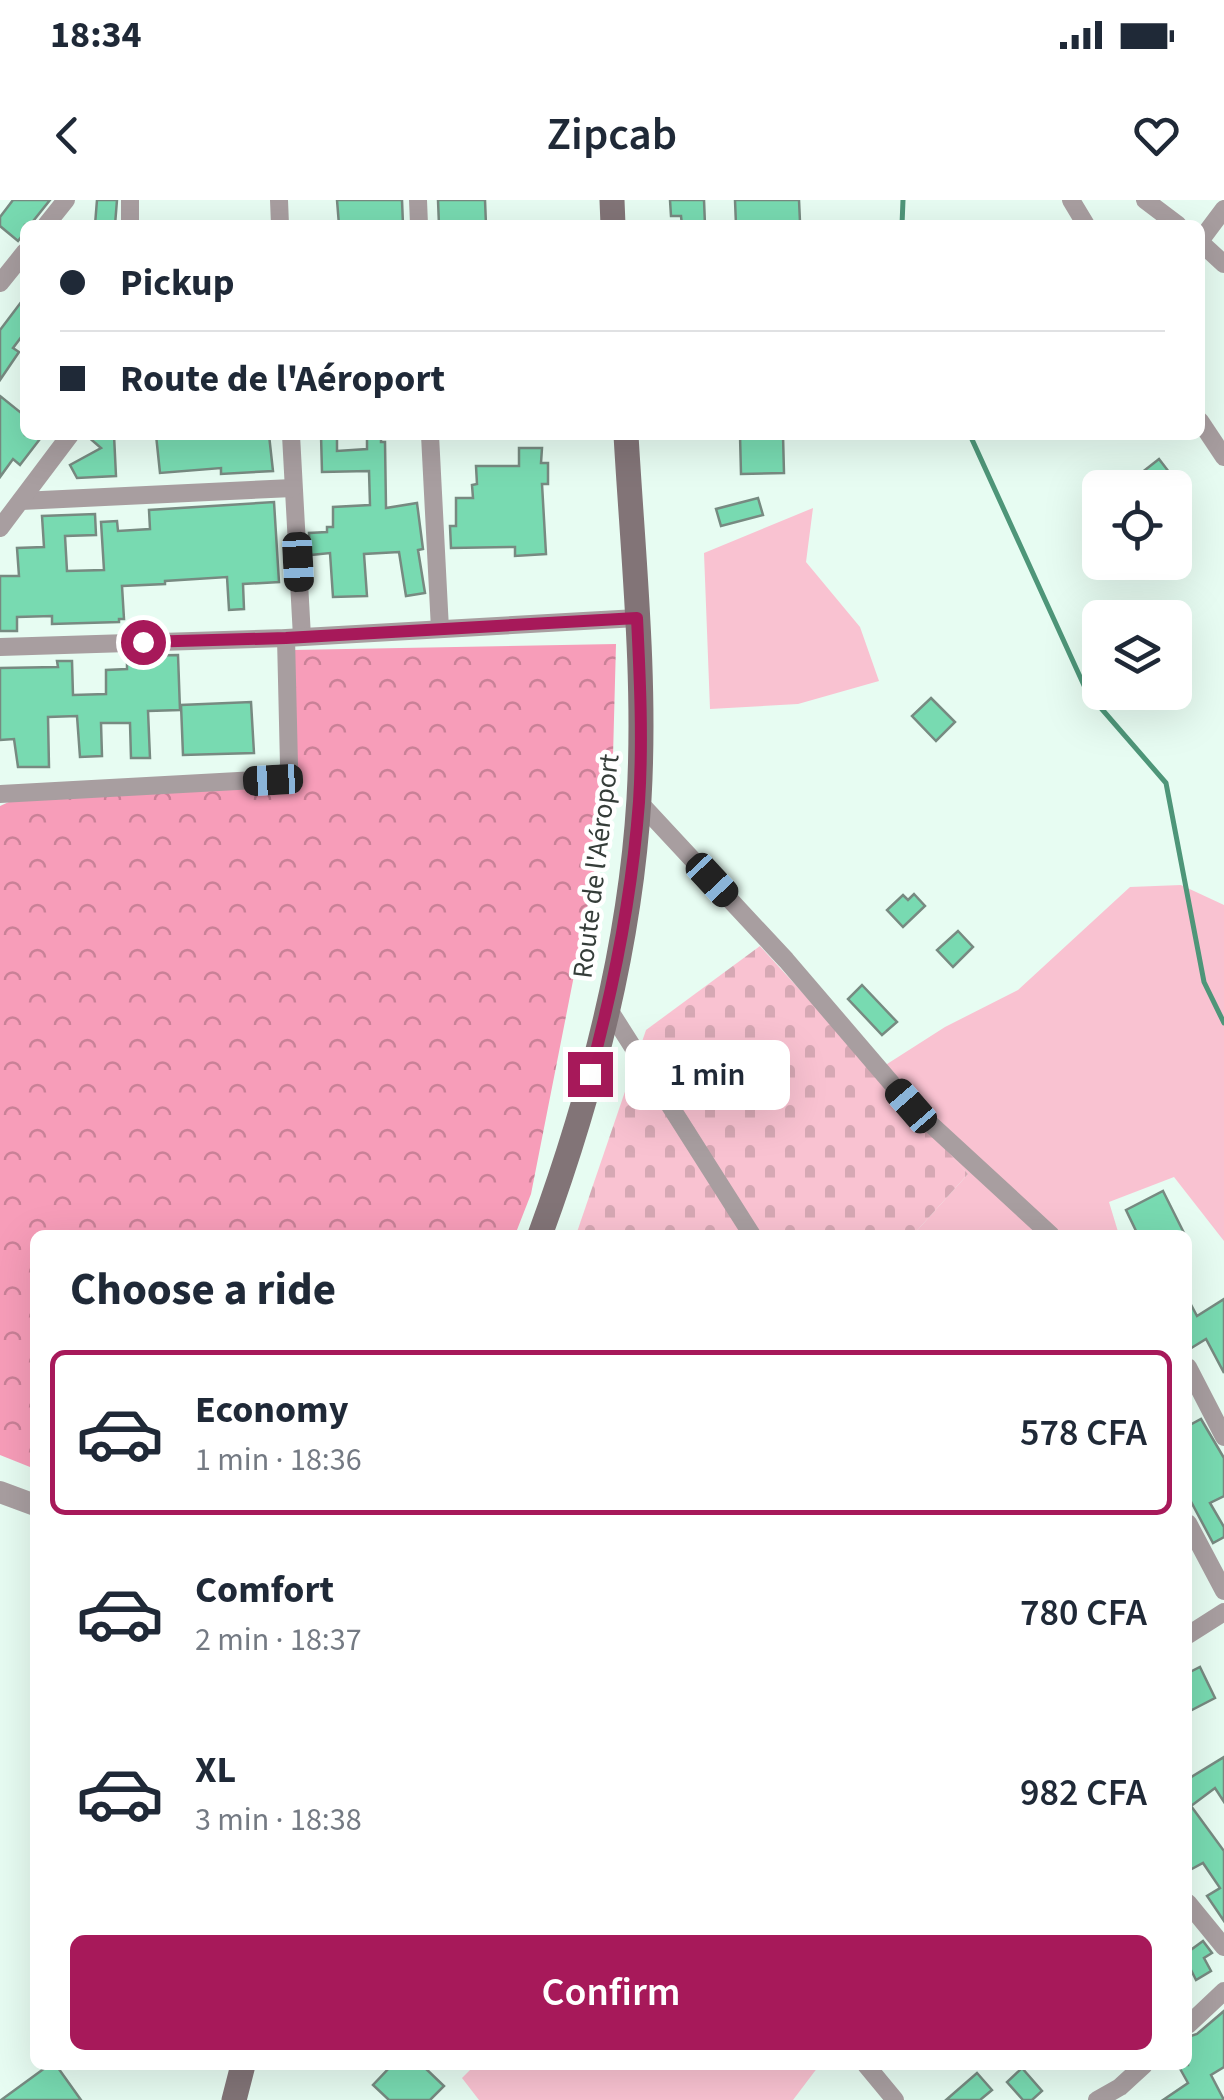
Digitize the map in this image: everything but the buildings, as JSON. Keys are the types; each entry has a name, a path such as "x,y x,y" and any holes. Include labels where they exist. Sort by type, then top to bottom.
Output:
{"main road":[{"name":"Route de l'Aéroport","path":"542,1230 582,1108 608,1008 628,897 639,802 641,713 626,440"},
{"path":"234,2100 242,2070"}],"street":[{"path":"50,220 66,200"},
{"path":"1146,200 1172,220"},
{"path":"1205,234 1224,209"},
{"path":"1205,246 1224,264"},
{"path":"0,283 20,258"},
{"path":"1205,428 1224,457"},
{"path":"0,528 66,440"},
{"path":"0,794 273,780 286,774 290,765 294,638 290,440"},
{"path":"430,440 440,629"},
{"path":"21,501 294,488"},
{"path":"0,647 294,638 637,618"},
{"path":"639,802 786,960 911,1106 1046,1230"},
{"path":"608,1008 749,1230"},
{"path":"1192,1375 1224,1437"},
{"path":"0,1492 30,1503"},
{"path":"1192,1531 1224,1591"},
{"path":"1192,1632 1221,1620"},
{"path":"1192,1908 1224,1947"},
{"path":"1192,2021 1224,1991"},
{"path":"870,2070 894,2100"},
{"path":"1097,2100 1139,2070"}],"green space":[{"path":"813,508 806,562 860,627 879,681 798,704 710,709 704,553"},
{"path":"616,644 613,756 531,1194 517,1230 30,1230 30,1467 0,1455 0,806 11,801 294,785 292,650"},
{"path":"1181,885 1224,905 1224,1241 1174,1177 1109,1202 1117,1230 918,1230 968,1174 873,1073 945,1027 1018,990 1130,887"},
{"path":"760,946 968,1174 918,1230 578,1230 646,1030"},
{"path":"470,2070 816,2070 793,2100 479,2100 462,2078"}],"waterway":[{"path":"902,220 903,200"},
{"path":"972,440 1087,692 1166,783 1204,982 1224,1023"}],"route":[{"path":"143,642 637,618 639,802 628,897 608,1008 590,1074"}]}
